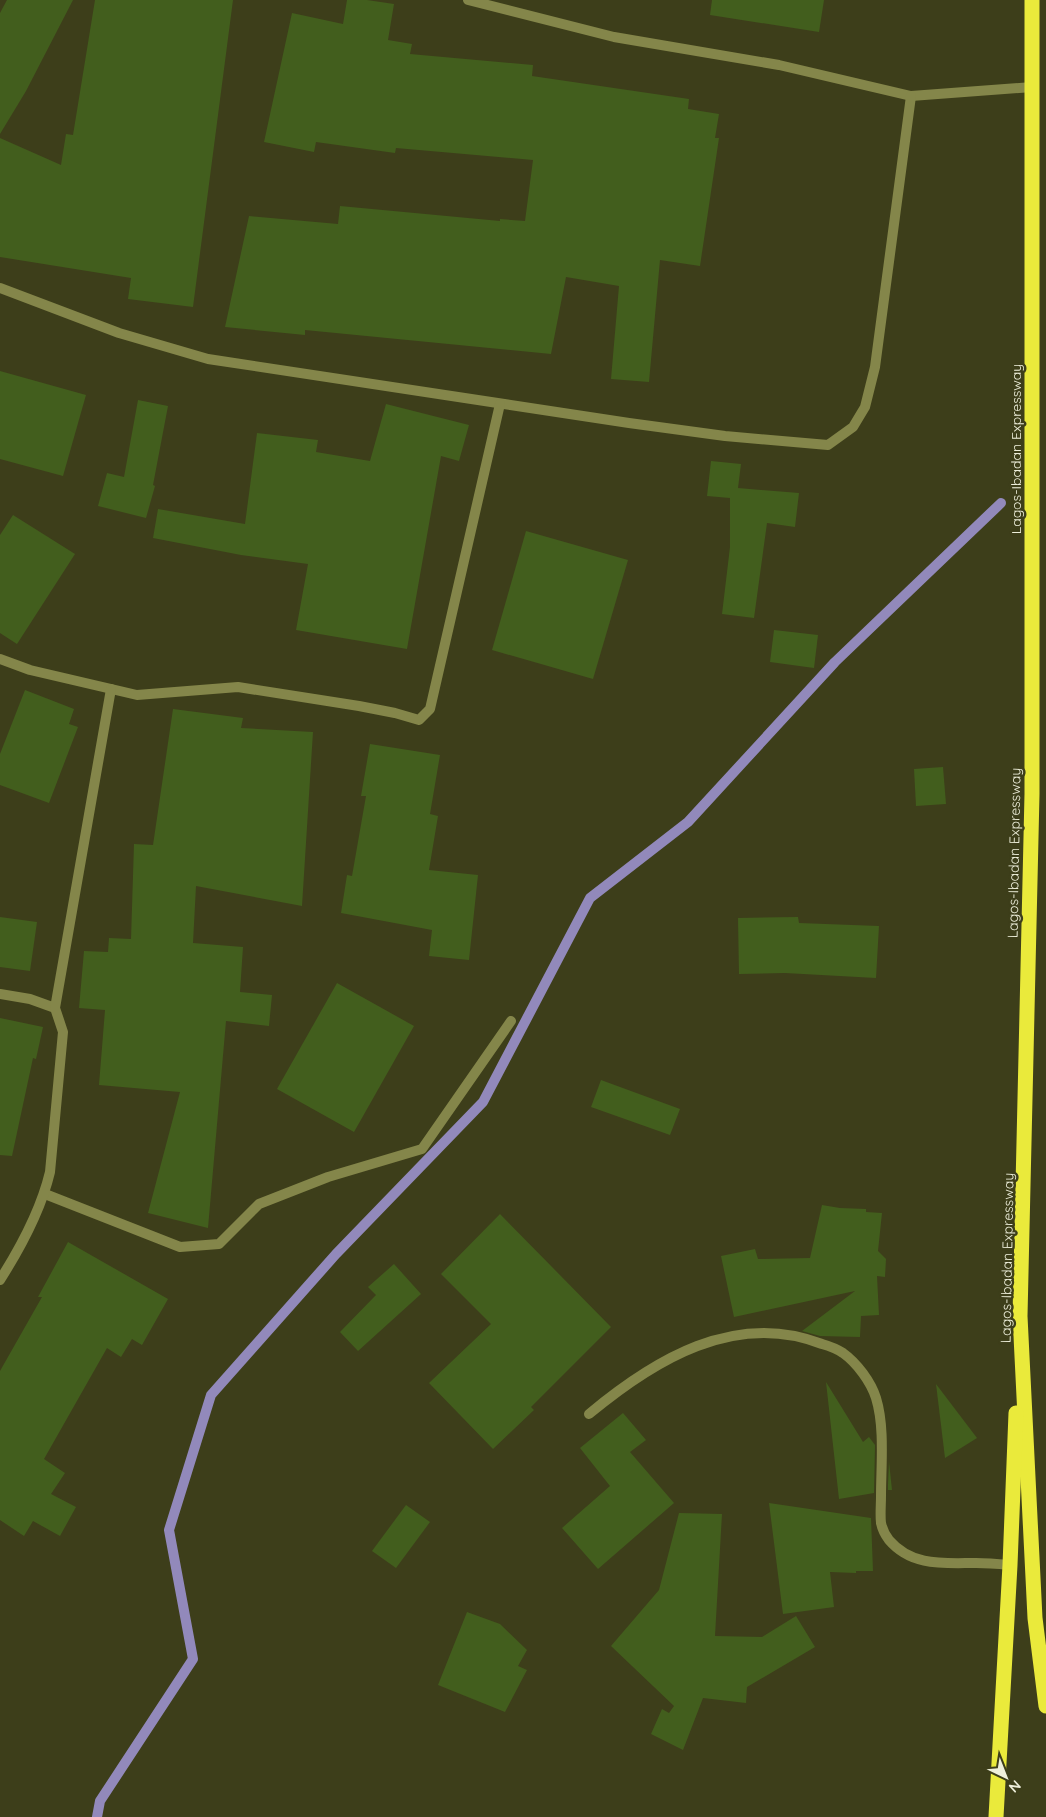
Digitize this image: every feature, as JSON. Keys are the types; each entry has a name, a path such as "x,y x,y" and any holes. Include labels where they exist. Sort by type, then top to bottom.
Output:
{"highway":[{"name":"Lagos-Ibadan Expressway","path":"1032,0 1032,794 1020,1316 1035,1618 1046,1706"},
{"path":"996,1817 1010,1564 1020,1316"}],"street":[{"path":"468,0 614,37 780,65 911,96 1032,87"},
{"path":"0,288 119,333 208,359 725,436 828,445 854,427 865,407 875,367 911,96"},
{"path":"0,659 30,670 138,695 238,687 358,706 419,720 430,710 500,404"},
{"path":"0,1280 12,1262 45,1194 50,1172 63,1032 55,1008 111,689"},
{"path":"0,994 30,999 55,1008"},
{"path":"45,1194 180,1247 219,1244 259,1204 328,1177 422,1149 511,1021"},
{"path":"589,1414 624,1386 655,1366 687,1349 710,1340 734,1335 754,1334 805,1337 843,1353 857,1367 876,1398 880,1429 881,1523 887,1538 908,1556 930,1563 1010,1564"}],"building":[{"path":"7,0 73,0 26,91 0,134 0,13"},
{"path":"95,0 233,0 193,307 128,299 131,278 0,257 0,138 61,165 66,134 73,135"},
{"path":"347,0 367,0 394,4 388,40 412,44 410,54 533,65 532,76 689,99 688,109 719,114 715,138 719,138 700,266 660,260 649,382 611,379 619,286 566,277 551,354 305,330 305,335 225,327 249,216 338,224 340,206 500,221 500,219 525,221 533,160 396,148 395,153 316,142 314,152 264,142 292,13 343,24"},
{"path":"712,0 824,0 819,32 710,15"},
{"path":"0,371 86,395 63,476 0,459"},
{"path":"138,400 168,406 153,485 155,486 146,518 98,506 107,473 124,477"},
{"path":"386,404 469,425 459,461 441,456 407,649 296,630 308,564 241,555 153,538 158,509 245,524 257,433 318,440 316,452 370,461"},
{"path":"711,461 741,464 738,488 799,493 795,527 767,523 754,618 722,614 730,547 730,498 707,496"},
{"path":"13,515 75,554 17,644 0,633 0,535"},
{"path":"526,531 628,560 593,679 492,650"},
{"path":"774,630 818,635 814,668 770,662"},
{"path":"25,690 74,709 69,724 78,727 49,803 0,785 0,754"},
{"path":"173,709 243,718 241,728 313,732 302,906 196,886 193,943 243,947 240,992 272,995 269,1026 226,1021 208,1228 148,1213 180,1092 99,1085 105,1010 79,1008 84,951 108,952 109,938 131,939 134,844 153,845"},
{"path":"370,744 440,755 430,814 438,816 429,870 478,875 469,960 429,956 432,930 341,913 347,875 352,876 366,796 361,796"},
{"path":"943,767 946,804 916,806 914,769"},
{"path":"0,917 37,922 30,971 0,967"},
{"path":"798,917 799,923 879,926 876,978 785,973 739,974 738,918"},
{"path":"337,983 414,1026 354,1132 277,1089"},
{"path":"0,1018 43,1027 36,1059 33,1058 12,1156 0,1155"},
{"path":"601,1080 680,1109 670,1135 591,1107"},
{"path":"822,1205 866,1209 866,1212 882,1213 878,1251 886,1259 885,1277 877,1276 879,1315 861,1316 860,1337 820,1336 802,1331 855,1291 734,1317 721,1256 755,1249 758,1259 810,1258"},
{"path":"500,1214 611,1327 531,1407 534,1410 493,1449 429,1383 491,1324 441,1274"},
{"path":"68,1242 168,1299 142,1345 132,1339 121,1357 107,1348 44,1459 65,1473 51,1494 76,1507 60,1536 33,1521 24,1536 0,1520 0,1371 42,1297 38,1297"},
{"path":"394,1264 421,1294 358,1351 340,1332 376,1295 368,1287"},
{"path":"826,1382 863,1442 869,1437 875,1445 874,1493 839,1499"},
{"path":"936,1384 977,1438 945,1458"},
{"path":"623,1413 646,1440 630,1452 674,1503 598,1569 562,1528 610,1486 580,1448"},
{"path":"889,1462 892,1490 888,1490"},
{"path":"769,1503 871,1518 873,1571 856,1571 856,1573 830,1572 834,1607 783,1614"},
{"path":"406,1505 430,1522 396,1568 372,1551"},
{"path":"679,1513 722,1514 715,1636 762,1637 796,1616 815,1647 747,1687 746,1703 703,1698 683,1750 651,1734 662,1709 669,1713 674,1706 611,1646 659,1590"},
{"path":"467,1612 500,1624 527,1650 518,1666 527,1670 505,1712 438,1685"}],"waterway":[{"path":"97,1817 100,1801 193,1659 169,1530 211,1395 336,1254 483,1102 590,898 688,822 835,662 1001,503"}]}
